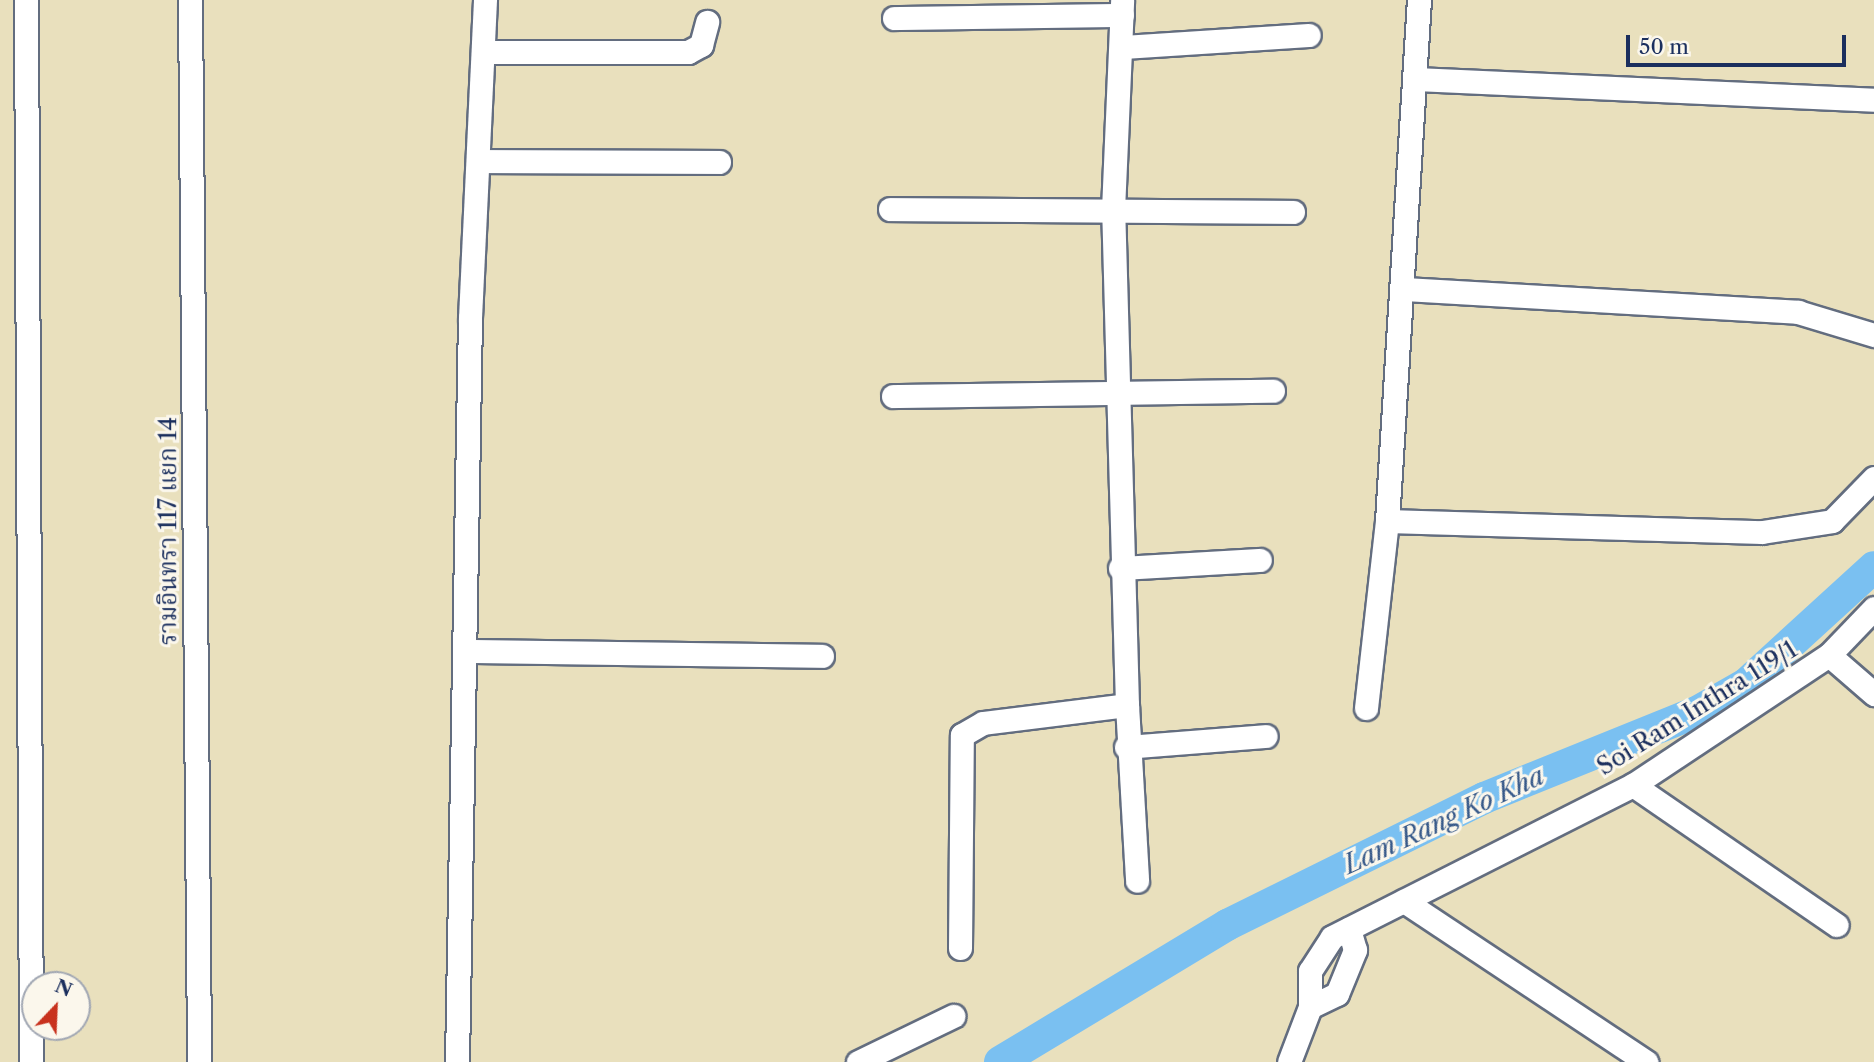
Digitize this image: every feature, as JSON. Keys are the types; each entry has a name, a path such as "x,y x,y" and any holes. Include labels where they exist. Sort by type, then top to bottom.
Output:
{"street":[{"path":"26,0 31,1062"},
{"name":"รามอินทรา 117 แยก 14","path":"190,0 199,1062"},
{"path":"457,1062 467,651 470,318 485,0"},
{"path":"1366,708 1387,521 1419,0"},
{"path":"894,18 1122,8 1123,47 1113,210 1115,394 1127,705 1126,747 1137,881"},
{"path":"484,52 688,52 701,46 707,22"},
{"path":"1123,47 1309,35"},
{"path":"1416,79 1874,100"},
{"path":"478,161 719,163"},
{"path":"890,209 1293,212"},
{"path":"1403,289 1798,312 1874,335"},
{"path":"893,396 1273,391"},
{"path":"1387,521 1762,533 1832,521 1874,478"},
{"path":"1120,568 1260,560"},
{"name":"Soi Ram Inthra 119/1","path":"1289,1062 1310,1007 1310,971 1324,944 1633,785 1829,655 1874,608"},
{"path":"467,651 822,656"},
{"path":"1829,655 1874,694"},
{"path":"960,948 962,735 982,723 1127,705"},
{"path":"1126,747 1266,736"},
{"path":"1633,785 1837,925"},
{"path":"1404,901 1646,1062"},
{"path":"1310,1007 1338,993 1355,950 1349,929"},
{"path":"858,1062 953,1016"}],"waterway":[{"name":"Lam Rang Ko Kha","path":"1000,1062 1227,925 1484,798 1697,712 1746,684 1874,567"}]}
